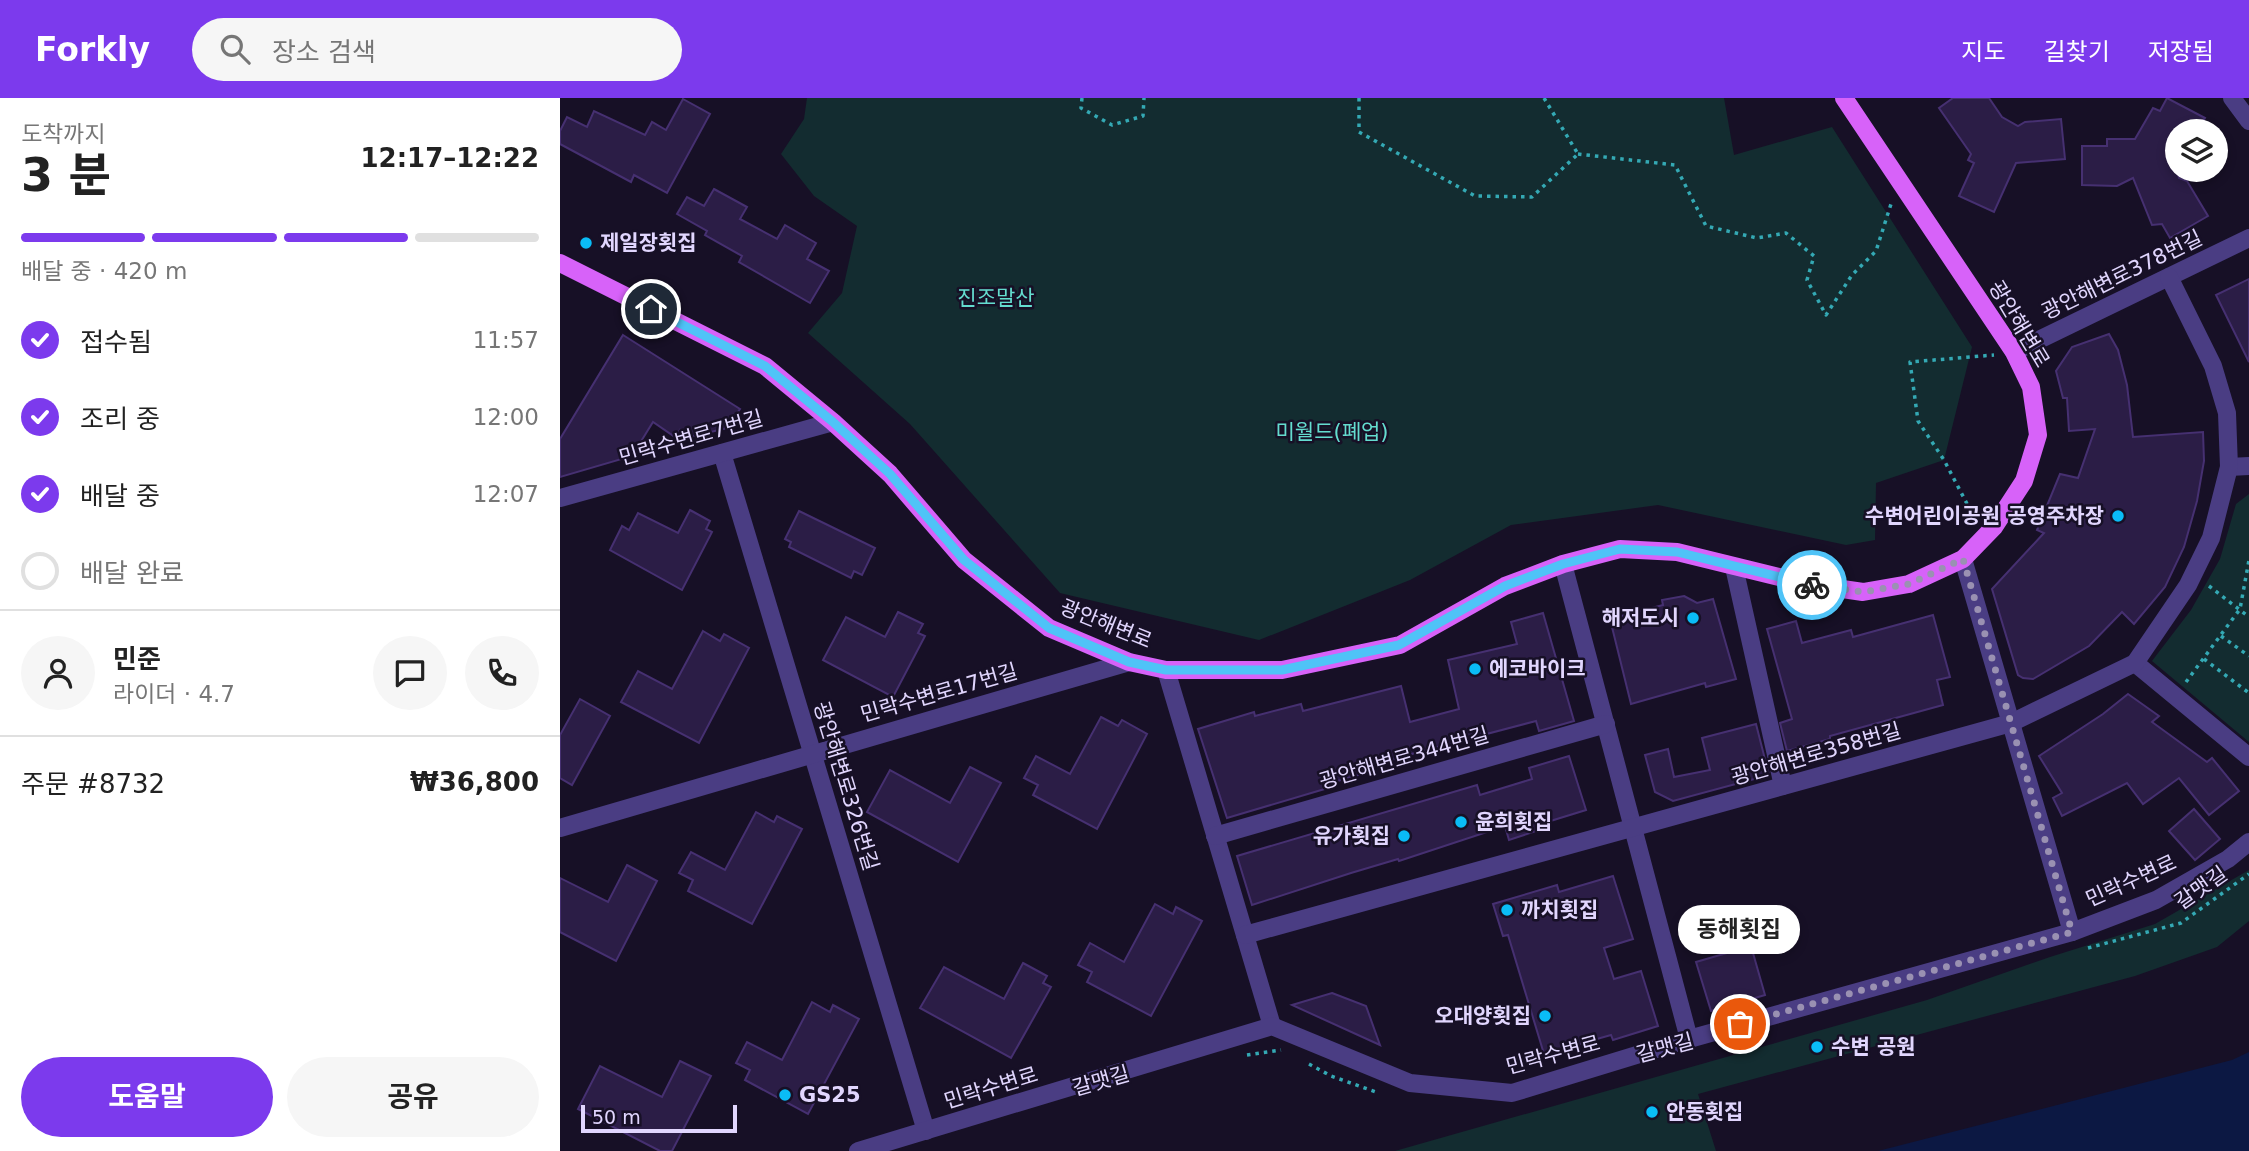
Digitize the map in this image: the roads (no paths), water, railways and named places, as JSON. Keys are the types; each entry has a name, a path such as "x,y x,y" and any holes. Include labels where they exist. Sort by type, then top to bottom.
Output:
{"main road":[{"name":"광안해변로","path":"560,263 765,366 890,474 964,560 1049,628 1129,662 1166,670 1282,670 1399,645 1505,586 1563,564 1620,549 1677,552 1808,584 1863,592 1909,584 1963,559 1985,538 2024,481 2038,435 2031,387 2014,352 1844,98"}],"street":[{"path":"2232,98 2249,121"},
{"name":"광안해변로378번길","path":"2014,352 2249,238"},
{"path":"2169,277 2213,366 2227,414 2229,467 2211,538 2194,575 2135,663 2249,757"},
{"name":"민락수변로7번길","path":"560,498 833,422"},
{"name":"광안해변로326번길","path":"722,453 926,1131"},
{"path":"2229,467 2249,466"},
{"path":"1963,559 2072,932"},
{"path":"1563,564 1689,1039"},
{"path":"1734,567 1783,786"},
{"name":"민락수변로17번길","path":"560,828 1129,662"},
{"name":"광안해변로358번길","path":"1633,828 2011,723 2135,663"},
{"path":"1166,670 1272,1026"},
{"name":"광안해변로344번길","path":"1215,836 1606,724"},
{"path":"1245,935 1633,828"},
{"name":"민락수변로","path":"858,1151 1272,1026 1410,1083 1512,1093 1689,1039 2072,932 2155,900 2228,859 2249,842"}],"water":[{"path":"2249,1052 2249,1151 1878,1151 2232,1060"}],"place":[{"name":"제일장횟집","path":"586,243"},
{"name":"수변어린이공원 공영주차장","path":"2118,516"},
{"name":"해저도시","path":"1693,618"},
{"name":"에코바이크","path":"1475,669"},
{"name":"윤희횟집","path":"1461,822"},
{"name":"유가횟집","path":"1404,836"},
{"name":"까치횟집","path":"1507,910"},
{"name":"오대양횟집","path":"1545,1016"},
{"name":"동해횟집","path":"1740,1024"},
{"name":"수변 공원","path":"1817,1047"},
{"name":"GS25","path":"785,1095"},
{"name":"안동횟집","path":"1652,1112"}],"park label":[{"name":"진조말산","path":"996,298"},
{"name":"미월드(폐업)","path":"1332,432"}]}
